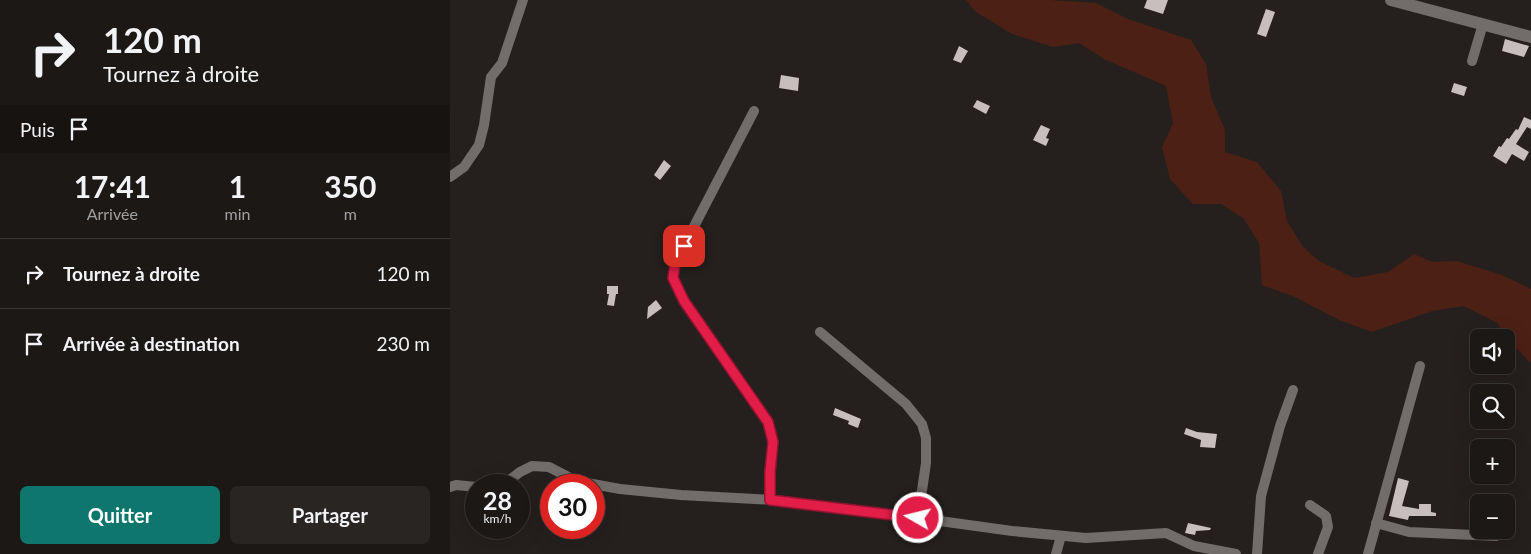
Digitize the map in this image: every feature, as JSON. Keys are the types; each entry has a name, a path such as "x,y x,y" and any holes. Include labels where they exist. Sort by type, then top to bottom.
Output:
{"street":[{"path":"450,177 464,167 479,145 491,77 502,63 523,0"},
{"path":"1391,0 1415,3 1531,37"},
{"path":"1472,61 1483,24"},
{"path":"754,111 675,263 673,278 684,301 768,422 773,442 770,500"},
{"path":"820,332 906,404 922,424 926,438 926,463 918,518"},
{"path":"1368,554 1420,366"},
{"path":"1256,554 1261,496 1280,426 1294,390"},
{"path":"517,474 532,466 549,467 576,481 620,489 681,495 770,500 918,518 1012,532 1086,538 1166,533 1194,546 1236,554"},
{"path":"450,487 465,485"},
{"path":"1310,505 1326,516 1328,527 1318,554"},
{"path":"1376,523 1409,532 1470,535"},
{"path":"1056,554 1061,536"}],"shaded area":[{"path":"966,0 1050,0 1096,3 1128,19 1191,40 1206,64 1211,97 1225,130 1225,152 1257,162 1281,191 1287,221 1303,247 1319,261 1354,278 1388,272 1414,254 1432,262 1457,261 1502,275 1531,289 1531,363 1515,347 1515,329 1502,329 1497,323 1464,306 1432,311 1372,332 1339,320 1295,297 1262,285 1259,243 1244,219 1221,204 1193,204 1170,179 1162,147 1173,123 1166,86 1104,59 1079,43 1053,47 1012,34 976,12"}],"building":[{"path":"1147,0 1168,0 1163,14 1144,8"},
{"path":"1266,9 1275,12 1266,37 1257,34"},
{"path":"1505,39 1529,46 1524,57 1502,51"},
{"path":"959,46 968,51 961,63 953,60"},
{"path":"781,75 799,78 798,91 779,88"},
{"path":"1454,83 1467,87 1464,96 1451,92"},
{"path":"977,100 990,106 986,114 973,107"},
{"path":"1524,117 1531,120 1531,129 1527,127 1516,144 1529,152 1524,161 1512,154 1506,164 1493,156 1499,146 1501,147 1507,138 1509,139 1516,129 1518,130"},
{"path":"1041,125 1050,129 1046,138 1049,139 1046,146 1033,140"},
{"path":"664,160 671,166 660,180 654,175"},
{"path":"607,286 618,286 618,294 616,294 614,306 607,305 609,294 607,294"},
{"path":"656,300 662,308 647,319 648,307"},
{"path":"835,408 861,419 858,428 848,424 849,421 833,415"},
{"path":"1186,428 1197,432 1217,434 1215,448 1200,447 1201,440 1184,434"},
{"path":"1398,478 1409,481 1402,506 1419,509 1419,504 1431,504 1431,512 1436,513 1436,516 1409,516 1408,520 1389,516"},
{"path":"1188,523 1211,528 1210,530 1196,531 1195,535 1185,533"}],"route":[{"path":"684,246 675,263 673,278 684,301 768,422 773,442 770,500 918,518"}]}
